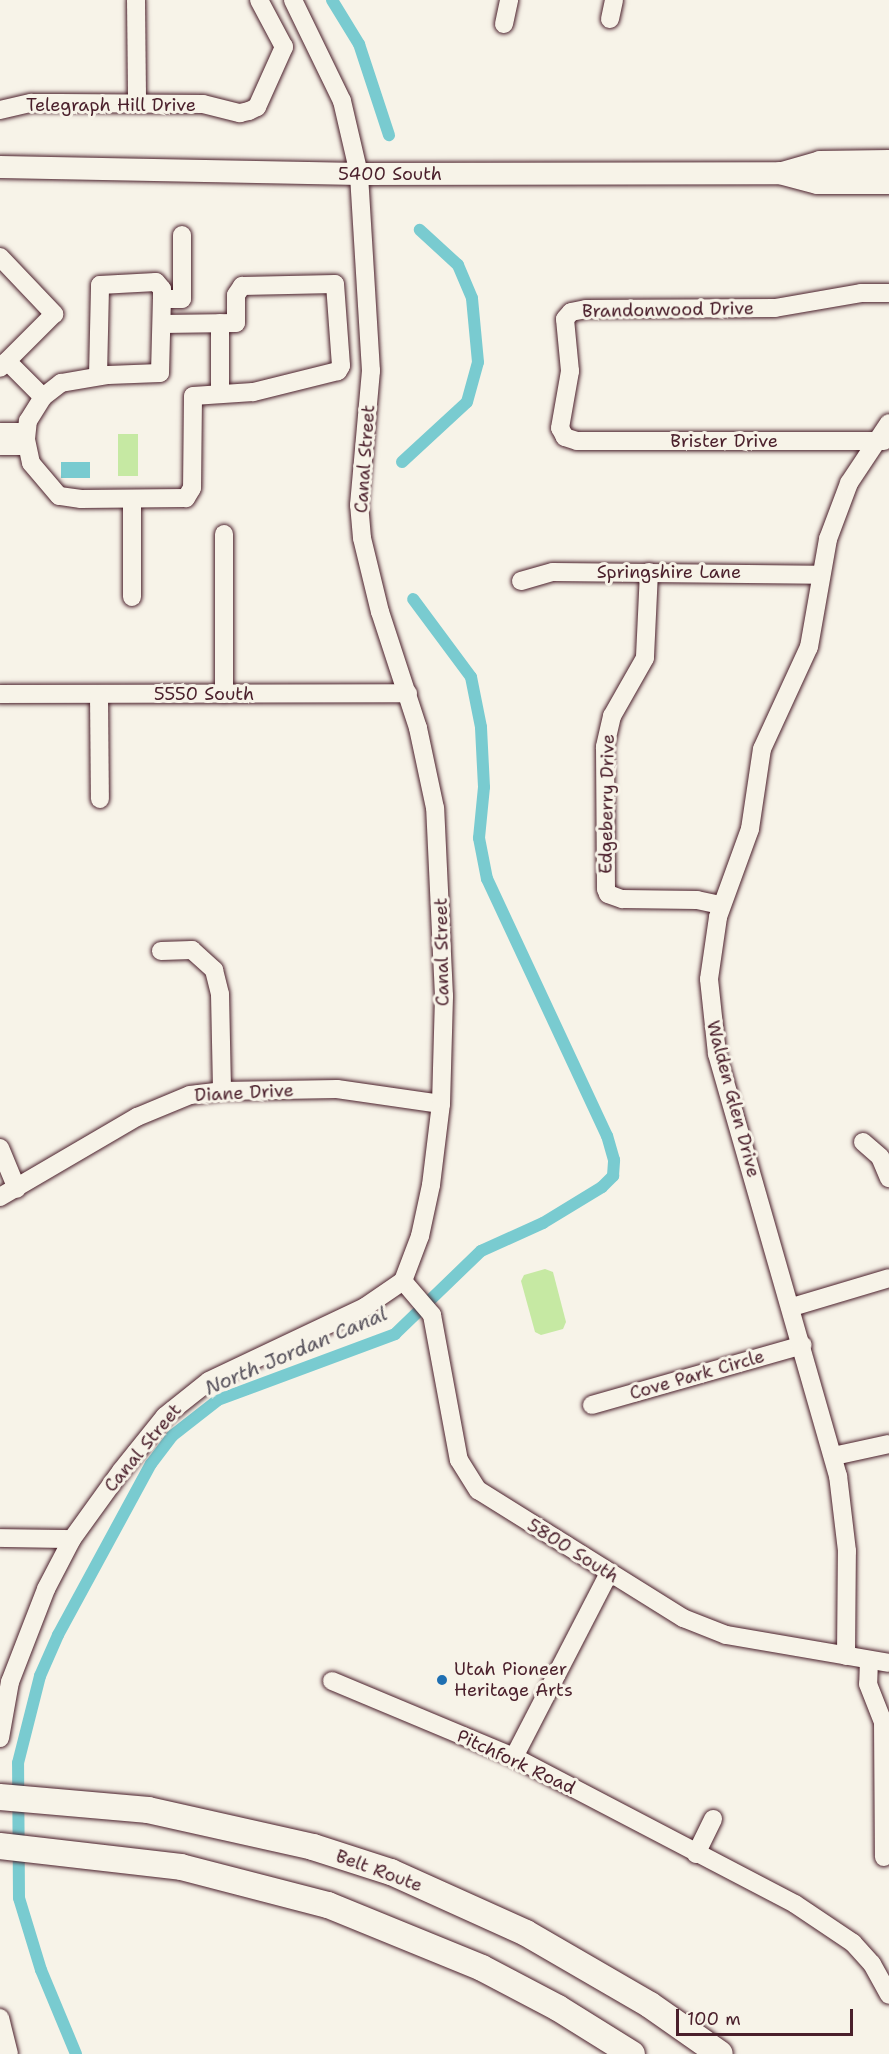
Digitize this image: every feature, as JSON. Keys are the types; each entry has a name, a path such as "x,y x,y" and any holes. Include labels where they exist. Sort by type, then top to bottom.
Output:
{"highway":[{"name":"Belt Route","path":"0,1797 58,1800 148,1810 234,1827 391,1872 535,1938 650,2005 720,2054"},
{"path":"0,1846 146,1860 225,1876 366,1918 435,1946 522,1987 632,2054"}],"main road":[{"name":"5400 South","path":"780,173 820,162 889,161"},
{"name":"5400 South","path":"0,167 359,174 780,173 818,183 889,183"}],"street":[{"path":"136,0 136,104"},
{"name":"Telegraph Hill Drive","path":"0,110 31,103 203,104 240,113 257,107 284,47 259,0"},
{"name":"Canal Street","path":"0,1738 19,1654 72,1539 153,1431 188,1397 245,1362 382,1299 403,1281 420,1236 431,1185 441,1104 444,996 440,862 431,781 408,693 362,538 359,505 371,371 359,174 342,101 293,0"},
{"path":"504,24 509,0"},
{"path":"610,19 614,0"},
{"path":"162,299 182,299 182,235"},
{"path":"0,257 54,314 4,364 43,397"},
{"path":"98,376 100,285 156,282 162,289 160,373 98,376 61,383 43,397 26,439 35,471 59,496 132,499 189,496 193,396 253,392 338,371 341,361 335,284 242,286 236,295 236,323 162,324"},
{"name":"Brandonwood Drive","path":"561,434 570,370 566,319 572,312 586,309 775,308 856,294 889,293"},
{"path":"220,323 220,393"},
{"name":"Walden Glen Drive","path":"846,1656 846,1533 834,1456 714,1038 710,963 722,905 750,829 759,764 767,733 809,647 819,575 849,483 883,441 889,423"},
{"path":"0,432 26,439"},
{"name":"Brister Drive","path":"561,434 583,441 883,441"},
{"path":"0,446 26,439"},
{"path":"132,499 132,597"},
{"path":"224,534 224,694"},
{"name":"Springshire Lane","path":"521,580 553,572 819,575"},
{"name":"Edgeberry Drive","path":"649,572 645,658 612,716 605,747 606,889 608,894 622,899 698,900 722,905"},
{"name":"5550 South","path":"0,694 408,693"},
{"path":"99,694 100,799"},
{"path":"161,951 192,950 214,969 220,994 222,1090"},
{"name":"Diane Drive","path":"0,1197 149,1110 190,1095 222,1090 352,1090 441,1104"},
{"path":"863,1142 880,1157 889,1178"},
{"path":"0,1148 17,1189"},
{"path":"792,1307 889,1278"},
{"name":"5800 South","path":"403,1281 432,1316 459,1460 469,1479 489,1498 683,1618 726,1635 889,1663"},
{"name":"Cove Park Circle","path":"592,1405 803,1345"},
{"path":"834,1456 889,1444"},
{"path":"0,1538 72,1539"},
{"path":"514,1757 609,1573"},
{"path":"869,1660 868,1684 883,1722 884,1857"},
{"name":"Pitchfork Road","path":"332,1681 514,1757 842,1933 872,1964 889,1995"},
{"path":"696,1854 713,1819"},
{"path":"0,2018 9,2054"}],"green space":[{"path":"118,434 138,434 138,476 118,476"},
{"path":"545,1269 553,1272 566,1322 563,1329 541,1335 535,1332 521,1281 524,1275"}],"water":[{"path":"61,462 90,462 90,478 61,478"}],"waterway":[{"name":"North Jordan Canal","path":"332,0 359,44 389,135"},
{"name":"North Jordan Canal","path":"402,462 467,402 478,362 472,298 458,265 420,230"},
{"name":"North Jordan Canal","path":"76,2054 41,1970 19,1898 18,1763 40,1676 58,1635 151,1464 172,1436 218,1400 395,1334 481,1251 543,1223 602,1187 613,1176 614,1160 607,1136 487,879 479,838 484,787 481,727 471,677 413,599"}],"place":[{"name":"Utah Pioneer Heritage Arts","path":"442,1680"}]}
